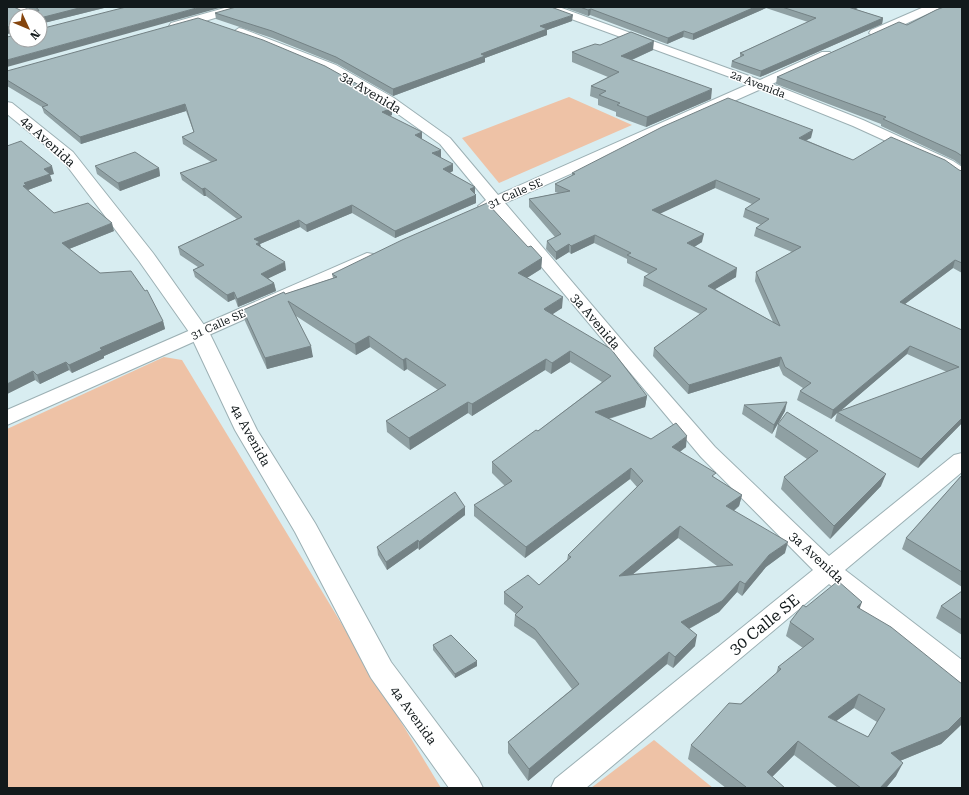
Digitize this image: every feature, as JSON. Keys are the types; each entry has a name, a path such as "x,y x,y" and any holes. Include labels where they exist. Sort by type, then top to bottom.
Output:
{"street":[{"path":"161,29 241,7"},
{"name":"2a Avenida","path":"548,7 760,84 858,123 948,164 962,174"},
{"path":"862,39 934,7"},
{"name":"3a Avenida","path":"200,19 268,42 331,68 389,101 445,141 498,201 624,355 708,452 829,571 962,675"},
{"name":"31 Calle SE","path":"476,211 840,49"},
{"name":"4a Avenida","path":"7,106 67,155 146,256 199,332 246,430 306,530 381,670 467,788"},
{"name":"31 Calle SE","path":"7,418 381,252"},
{"name":"30 Calle SE","path":"565,788 962,460"}],"shaded area":[{"path":"569,97 632,125 499,183 462,138"},
{"path":"164,357 182,360 441,788 7,788 7,429"},
{"path":"654,740 713,788 591,788"}],"building":[{"path":"7,7 14,7 16,8 8,8 7,27"},
{"path":"35,7 83,7 48,16 48,8"},
{"path":"126,7 200,7 7,60 7,37 8,48 48,48 48,27"},
{"path":"236,7 551,7 573,15 540,26 547,29 481,54 485,56 393,89 336,57 272,31 215,13"},
{"path":"580,7 755,7 693,34 684,31 668,38 591,9 588,10"},
{"path":"782,7 848,7 883,18 761,71 732,61 744,55 740,53 816,18"},
{"path":"944,7 962,7 962,156 883,119 886,117 777,77 899,22 907,25"},
{"path":"198,18 263,40 325,66 377,95 371,98 392,108 382,112 422,132 415,135 441,150 432,153 453,164 443,169 475,187 470,189 476,195 395,231 352,205 306,225 299,220 254,239 260,242 256,244 285,262 261,274 274,283 237,299 234,292 227,295 193,270 204,265 178,247 242,217 205,188 202,189 180,173 217,160 182,137 194,132 185,104 80,137 42,107 48,105 7,80 7,71"},
{"path":"631,32 654,41 621,56 712,89 647,117 617,105 620,103 599,95 606,91 591,86 619,72 572,52 595,44 600,45"},
{"path":"728,98 813,130 799,138 853,160 891,137 945,160 962,171 962,263 955,260 900,302 962,330 962,418 921,459 837,412 959,367 910,346 833,410 800,391 811,383 785,367 781,357 689,385 654,348 707,309 644,277 657,269 627,255 631,253 595,235 571,246 569,244 556,252 547,241 561,234 529,199 570,191 555,184 575,174 572,173 662,127","holes":["716,180 760,199 745,209 769,219 756,228 801,247 756,272 780,326 708,286 737,268 687,243 704,234 652,210"]},
{"path":"21,141 52,166 44,169 50,174 24,183 26,185 23,186 54,213 88,203 112,223 62,243 100,273 131,271 145,291 147,290 163,321 100,348 102,350 69,365 66,362 37,375 33,371 7,384 7,146"},
{"path":"135,152 159,168 118,183 95,166"},
{"path":"487,203 528,247 531,246 542,258 518,273 563,297 544,309 611,349 647,396 595,412 651,439 676,423 687,436 672,447 716,473 712,476 742,495 726,506 788,542 769,555 745,584 740,581 722,601 681,622 697,635 675,657 669,652 529,769 508,742 579,684 535,629 515,615 523,607 504,592 528,575 539,585 571,557 568,555 643,481 631,468 526,547 474,505 512,481 492,462 536,430 538,431 611,376 570,351 552,363 546,359 472,404 468,402 409,438 386,421 446,385 406,358 403,360 369,336 355,344 288,301 311,346 265,358 243,310 284,292 285,294 337,277 332,274 402,240","holes":["680,526 733,565 619,576"]},
{"path":"787,402 774,425 744,405"},
{"path":"787,412 886,474 834,526 784,477 818,451 778,424"},
{"path":"962,475 962,572 906,538"},
{"path":"455,492 465,507 419,542 418,540 386,562 377,547"},
{"path":"838,581 862,602 857,607 891,627 962,684 962,716 948,730 891,753 903,763 880,788 861,788 798,741 767,772 785,788 744,788 746,787 691,745 729,703 741,704 781,669 778,667 814,639 790,622 803,605 806,607","holes":["859,694 885,709 868,737 828,717"]},
{"path":"962,591 962,620 941,606"},
{"path":"451,635 477,661 455,674 433,645"}]}
